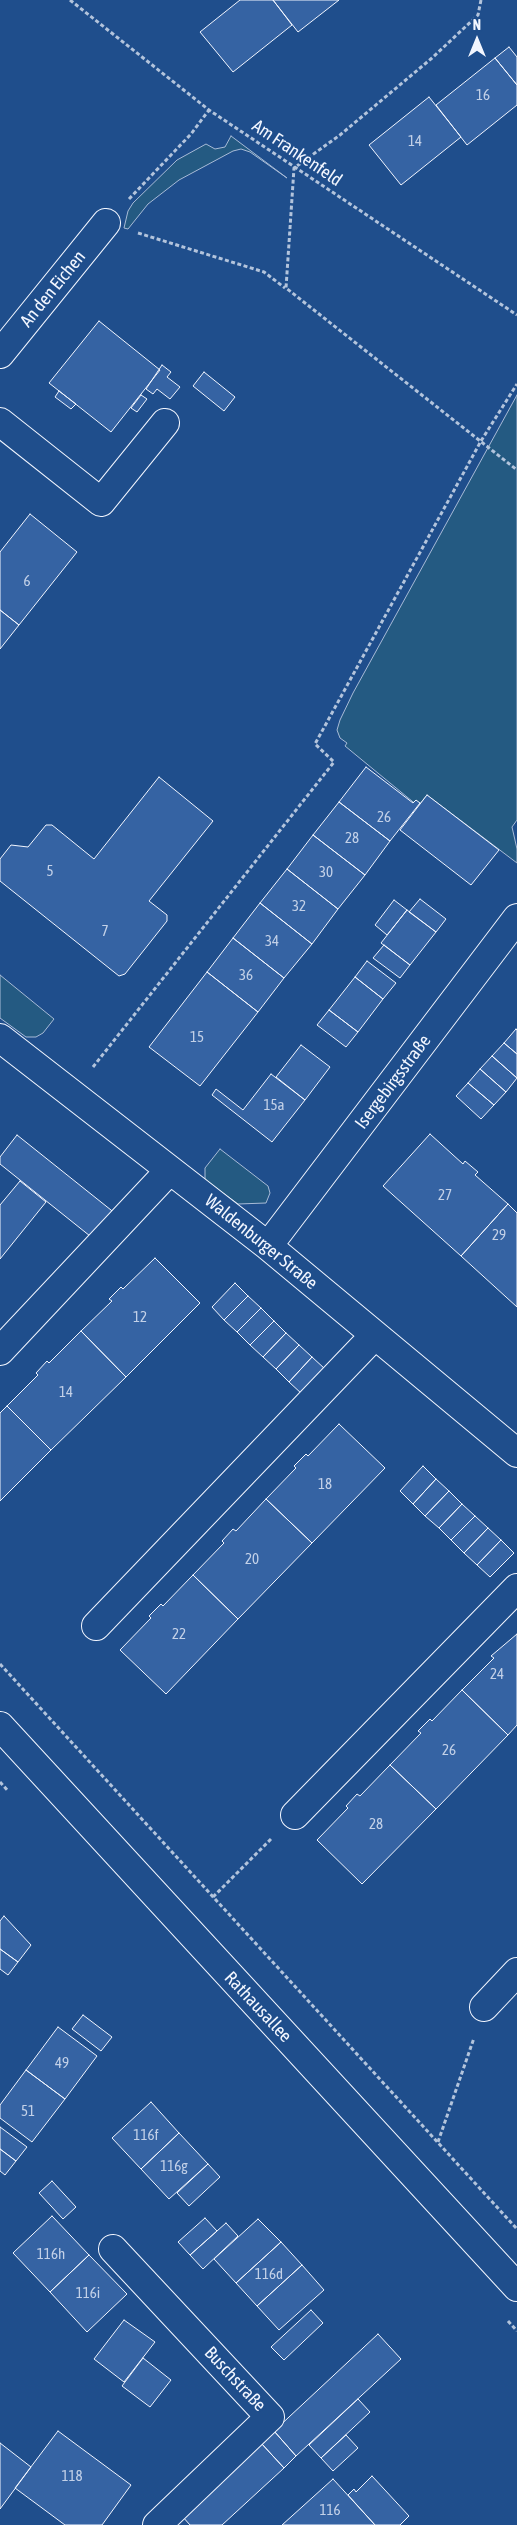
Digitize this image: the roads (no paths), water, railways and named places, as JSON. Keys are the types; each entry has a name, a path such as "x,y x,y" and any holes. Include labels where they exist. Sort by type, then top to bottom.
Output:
{"street":[{"name":"An den Eichen","path":"0,354 106,223"},
{"path":"0,422 102,502 164,423"},
{"name":"Isergebirgsstraße","path":"268,1246 517,918"},
{"name":"Waldenburger Straße","path":"0,1038 268,1246 517,1453"},
{"path":"0,1351 170,1170"},
{"path":"96,1626 375,1335"},
{"path":"295,1816 517,1588"},
{"name":"Rathausallee","path":"0,1726 517,2287"},
{"path":"484,2007 517,1972"},
{"name":"Buschstraße","path":"113,2249 270,2417 157,2525"}]}
